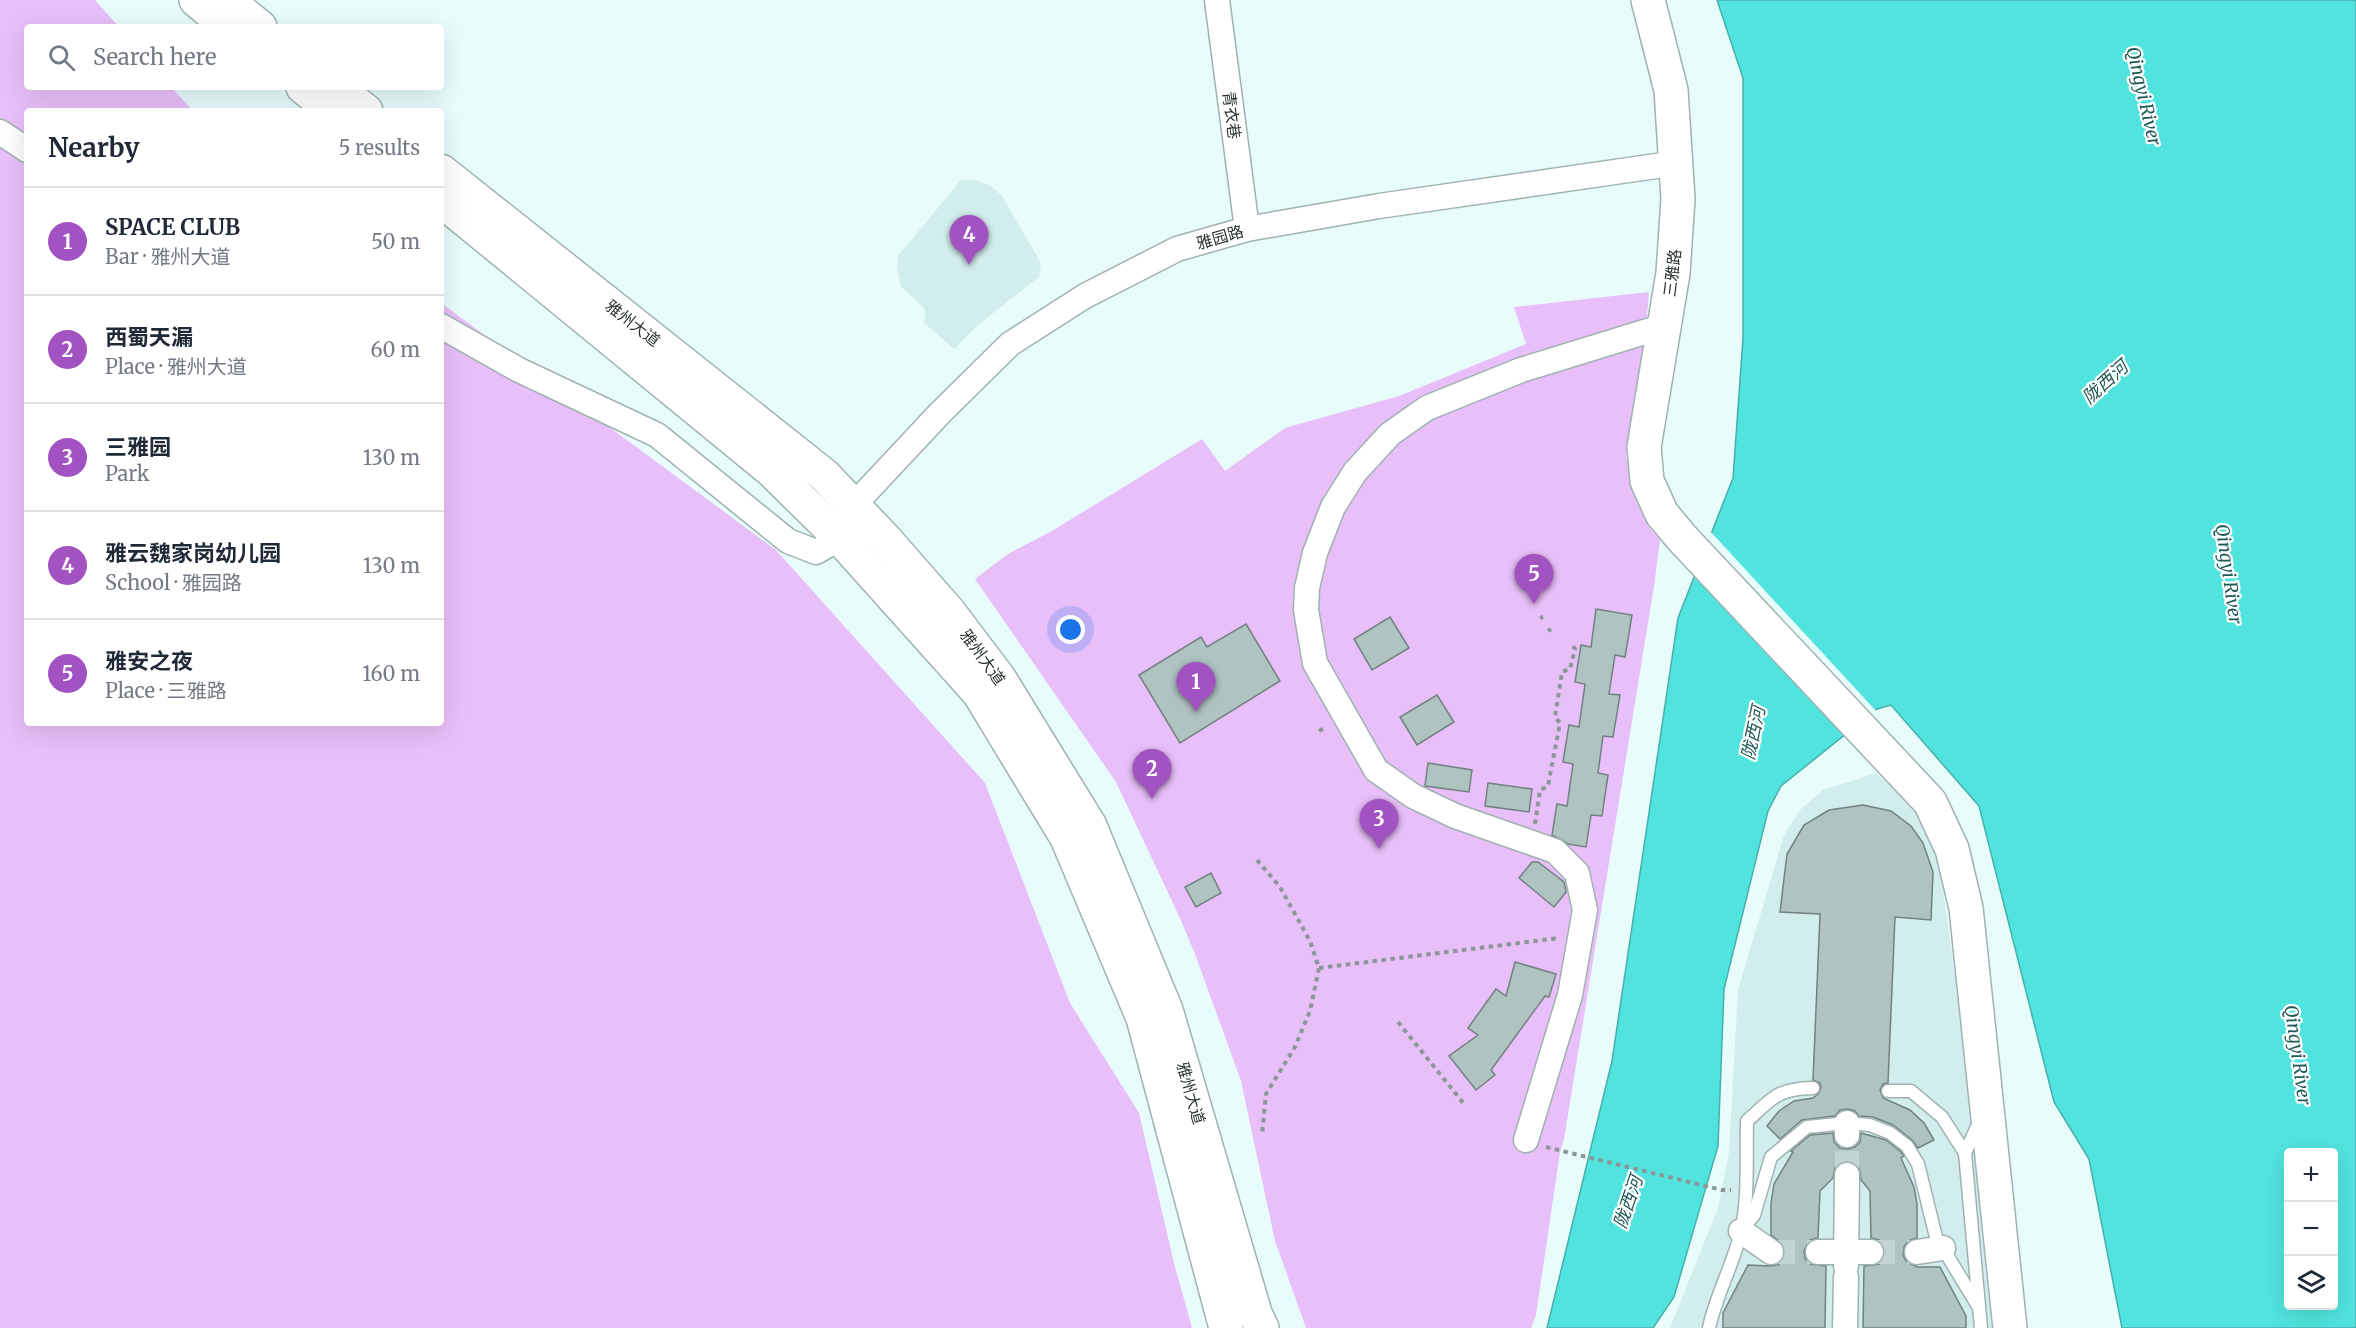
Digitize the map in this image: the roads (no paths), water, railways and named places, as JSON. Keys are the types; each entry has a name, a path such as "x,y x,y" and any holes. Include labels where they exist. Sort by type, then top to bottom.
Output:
{"main road":[{"path":"196,0 240,13"},
{"name":"三雅路","path":"1648,0 1671,90 1678,199 1673,273 1644,447 1647,481 1662,514 1682,538 1930,802 1952,849 1966,908 2010,1328"},
{"path":"307,90 328,108"},
{"path":"340,90 362,108"},
{"name":"雅州大道","path":"444,173 824,475 949,612 999,678 1089,826 1166,1010 1255,1313 1262,1328"},
{"name":"雅州大道","path":"444,202 771,470 840,538 979,693 1067,838 1143,1018 1226,1328"}],"street":[{"name":"青衣巷","path":"1217,0 1247,229"},
{"path":"0,132 24,148"},
{"name":"雅园路","path":"853,506 1010,344 1085,296 1177,249 1247,229 1379,206 1677,163"},
{"path":"1526,1140 1570,995 1585,910 1577,873 1555,851 1455,816 1424,801 1376,770 1315,663 1306,610 1307,588 1315,554 1333,507 1350,480 1390,434 1426,408 1521,370 1664,326"},
{"path":"444,328 519,370 657,435 788,541 816,552 840,538"},
{"path":"1845,1328 1847,1175"},
{"path":"1741,1231 1771,1252"},
{"path":"1917,1252 1943,1248"},
{"path":"1818,1252 1846,1265"},
{"path":"1846,1265 1871,1252"}],"lane":[{"path":"1709,1328 1714,1303 1741,1231 1747,1121 1779,1093 1813,1088"},
{"path":"1888,1091 1911,1091 1942,1117 1965,1153 1981,1328"},
{"path":"1965,1153 1977,1127 1989,1118"},
{"path":"1741,1231 1754,1215 1771,1157 1807,1127 1847,1129 1870,1125 1890,1133 1906,1146 1918,1164 1936,1237 1978,1306"}],"water":[{"path":"1717,0 2356,0 2356,1328 2122,1328 2089,1159 2054,1102 1979,806 1891,705 1877,709 1781,786 1768,811 1724,989 1718,1146 1674,1297 1653,1328 1547,1328 1612,1061 1678,618 1733,478 1743,338 1743,78"}],"tunnel":[{"path":"1847,1135 1847,1175"},
{"path":"1771,1252 1818,1252"},
{"path":"1871,1252 1917,1252"}],"place":[{"name":"雅云魏家岗幼儿园","path":"969,265"},
{"name":"雅安之夜","path":"1534,604"},
{"name":"SPACE CLUB","path":"1196,712"},
{"name":"西蜀天漏","path":"1152,799"},
{"name":"三雅园","path":"1379,849"}],"water label":[{"name":"Qingyi River","path":"2144,96"},
{"name":"陇西河","path":"2105,382"},
{"name":"Qingyi River","path":"2229,574"},
{"name":"陇西河","path":"1753,733"},
{"name":"Qingyi River","path":"2298,1055"},
{"name":"陇西河","path":"1628,1202"}]}
